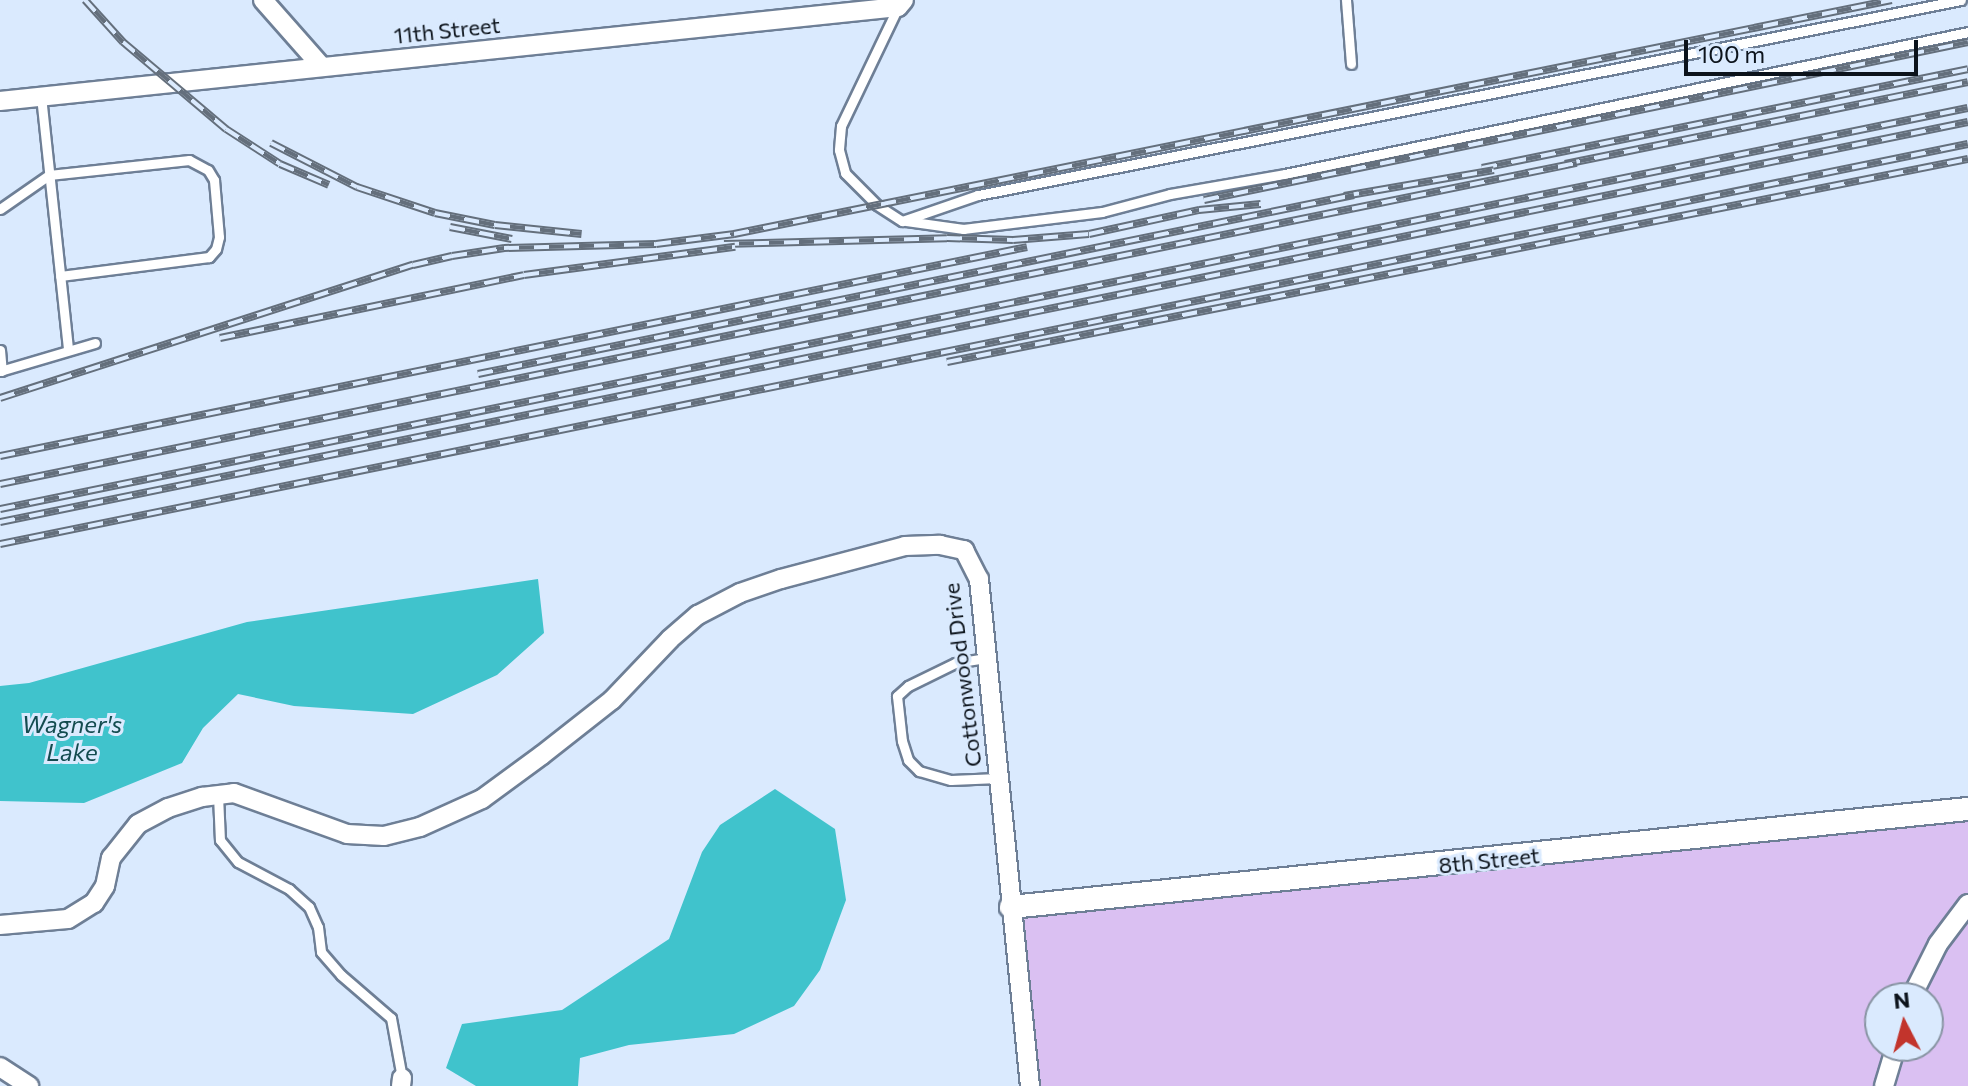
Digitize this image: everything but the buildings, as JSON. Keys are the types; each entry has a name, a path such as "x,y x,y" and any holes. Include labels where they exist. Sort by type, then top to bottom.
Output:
{"street":[{"path":"263,0 322,67"},
{"name":"11th Street","path":"0,101 901,4"},
{"name":"Cottonwood Drive","path":"2,929 68,919 94,903 105,886 111,858 138,824 168,808 218,795 234,793 256,799 347,834 384,836 420,827 482,799 542,755 612,700 670,639 698,615 740,593 781,579 905,546 940,545 964,550 979,579 1030,1086"},
{"name":"8th Street","path":"1011,907 1968,809"},
{"path":"1919,982 1938,944 1968,904"},
{"path":"1884,1086 1891,1062"},
{"path":"0,1067 29,1086"}],"lane":[{"path":"1346,0 1351,64"},
{"path":"902,221 978,195 1961,0"},
{"path":"901,4 841,126 839,150 845,173 877,205 902,221 963,229 1102,212 1170,194 1285,174 1968,32"},
{"path":"41,96 68,350"},
{"path":"0,209 49,175 189,160 208,170 214,180 219,237 216,249 209,257 60,276"},
{"path":"0,350 1,371 95,343"},
{"path":"986,658 955,663 925,676 897,696 902,741 908,760 919,771 951,780 998,778"},
{"path":"218,795 220,840 238,862 261,878 289,889 309,907 318,927 321,952 341,975 391,1018 402,1082"}],"shaded area":[{"path":"1968,809 1968,1086 1030,1086 1011,907"}],"water":[{"name":"Wagner's Lake","path":"538,579 544,633 497,675 413,714 294,706 238,694 203,728 182,763 84,803 0,801 0,686 29,683 247,622"},
{"path":"775,789 835,829 846,900 820,970 794,1006 734,1034 629,1045 580,1058 578,1086 476,1086 446,1068 462,1024 562,1010 669,939 702,852 720,825"}],"railway":[{"path":"85,0 123,42 226,129 280,164 329,185"},
{"path":"0,398 413,265 452,256 504,248 656,244 734,234 1892,0"},
{"path":"1204,200 1968,42"},
{"path":"1482,168 1968,69"},
{"path":"1565,164 1968,82"},
{"path":"0,509 1968,108"},
{"path":"0,522 1968,122"},
{"path":"271,143 357,187 435,213 495,225 582,234"},
{"path":"0,544 1968,144"},
{"path":"947,362 1968,159"},
{"path":"0,484 1577,163"},
{"path":"1344,196 1494,170"},
{"path":"478,374 1354,195"},
{"path":"724,244 947,238 1013,240 1089,234 1199,210 1261,204"},
{"path":"450,227 512,239"},
{"path":"220,338 524,275 735,247"},
{"path":"0,456 1027,247"}]}
